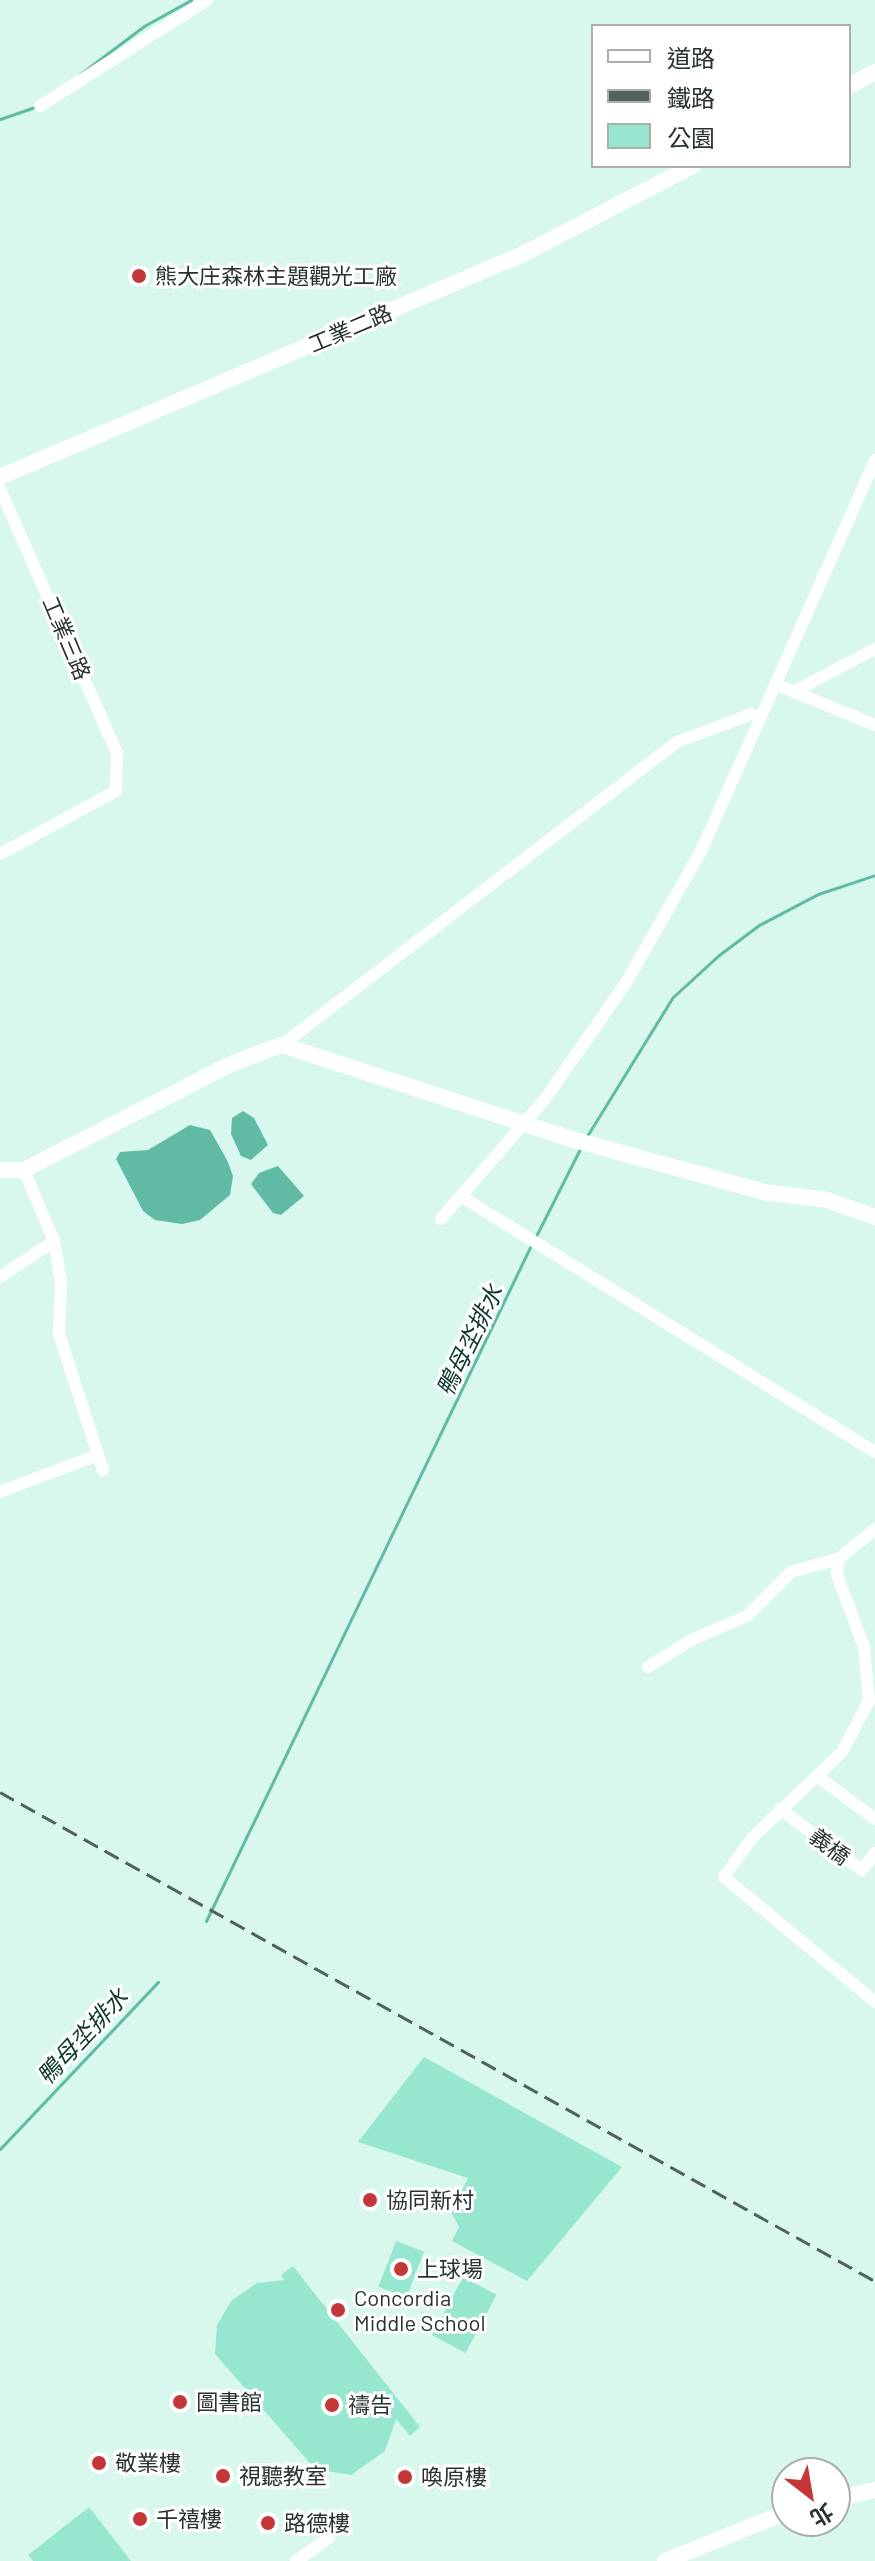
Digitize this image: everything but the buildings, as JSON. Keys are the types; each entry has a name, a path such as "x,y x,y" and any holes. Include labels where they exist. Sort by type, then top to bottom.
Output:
{"street":[{"path":"40,106 207,0"},
{"path":"851,85 875,72"},
{"name":"工業二路","path":"0,477 521,255 689,168"},
{"path":"441,1219 524,1123 626,983 687,876 875,460"},
{"name":"工業三路","path":"0,489 117,753 116,791 0,854"},
{"path":"793,692 875,649"},
{"path":"775,684 875,725"},
{"path":"0,1170 24,1170 233,1063 282,1045 677,742 752,714"},
{"path":"282,1045 578,1141 764,1192 827,1200 875,1217"},
{"path":"24,1170 54,1241 61,1281 59,1334 103,1470"},
{"path":"462,1197 875,1452"},
{"path":"0,1277 54,1241"},
{"path":"0,1492 98,1455"},
{"path":"648,1667 691,1640 747,1616 791,1572 838,1559 875,1529"},
{"path":"838,1559 837,1575 864,1647 869,1701 842,1752 780,1809 729,1867 726,1884 875,2002"},
{"path":"817,1776 875,1819"},
{"name":"義橋","path":"780,1809 862,1870 875,1853"},
{"path":"851,2495 871,2490"},
{"path":"665,2561 771,2518"},
{"path":"296,2561 329,2538 314,2520"}],"green space":[{"path":"424,2057 622,2167 527,2281 452,2241 459,2227 451,2212 468,2178 358,2142"},
{"name":"上球場","path":"396,2241 424,2252 406,2297 378,2287"},
{"path":"293,2266 420,2427 410,2436 396,2419 385,2451 351,2475 315,2469 215,2354 217,2325 231,2301 257,2283 284,2280 281,2275"},
{"path":"463,2277 497,2295 466,2353 432,2335"},
{"path":"89,2507 131,2561 33,2561 28,2555"}],"shaded area":[{"path":"243,1111 254,1118 268,1145 251,1160 241,1156 231,1134 232,1118"},
{"path":"190,1125 210,1130 233,1176 230,1195 200,1220 182,1224 155,1220 143,1211 116,1159 120,1152 148,1150"},
{"path":"278,1166 304,1196 281,1215 273,1213 251,1184 259,1173"}],"waterway":[{"path":"79,75 144,26 191,0"},
{"path":"0,119 38,106"},
{"name":"鴨母坔排水","path":"587,1136 673,997 719,955 759,925 818,894 875,875"},
{"name":"鴨母坔排水","path":"536,1236 581,1147"},
{"name":"鴨母坔排水","path":"206,1921 532,1243"},
{"name":"鴨母坔排水","path":"0,2149 158,1982"}],"railway":[{"path":"0,1792 875,2281"}],"place":[{"name":"熊大庄森林主題觀光工廠","path":"139,276"},
{"name":"協同新村","path":"370,2200"},
{"name":"上球場","path":"401,2269"},
{"name":"Concordia Middle School","path":"338,2310"},
{"name":"圖書館","path":"180,2402"},
{"name":"禱告","path":"332,2405"},
{"name":"敬業樓","path":"99,2463"},
{"name":"視聽教室","path":"223,2476"},
{"name":"喚原樓","path":"405,2477"},
{"name":"千禧樓","path":"140,2519"},
{"name":"路德樓","path":"268,2523"}]}
